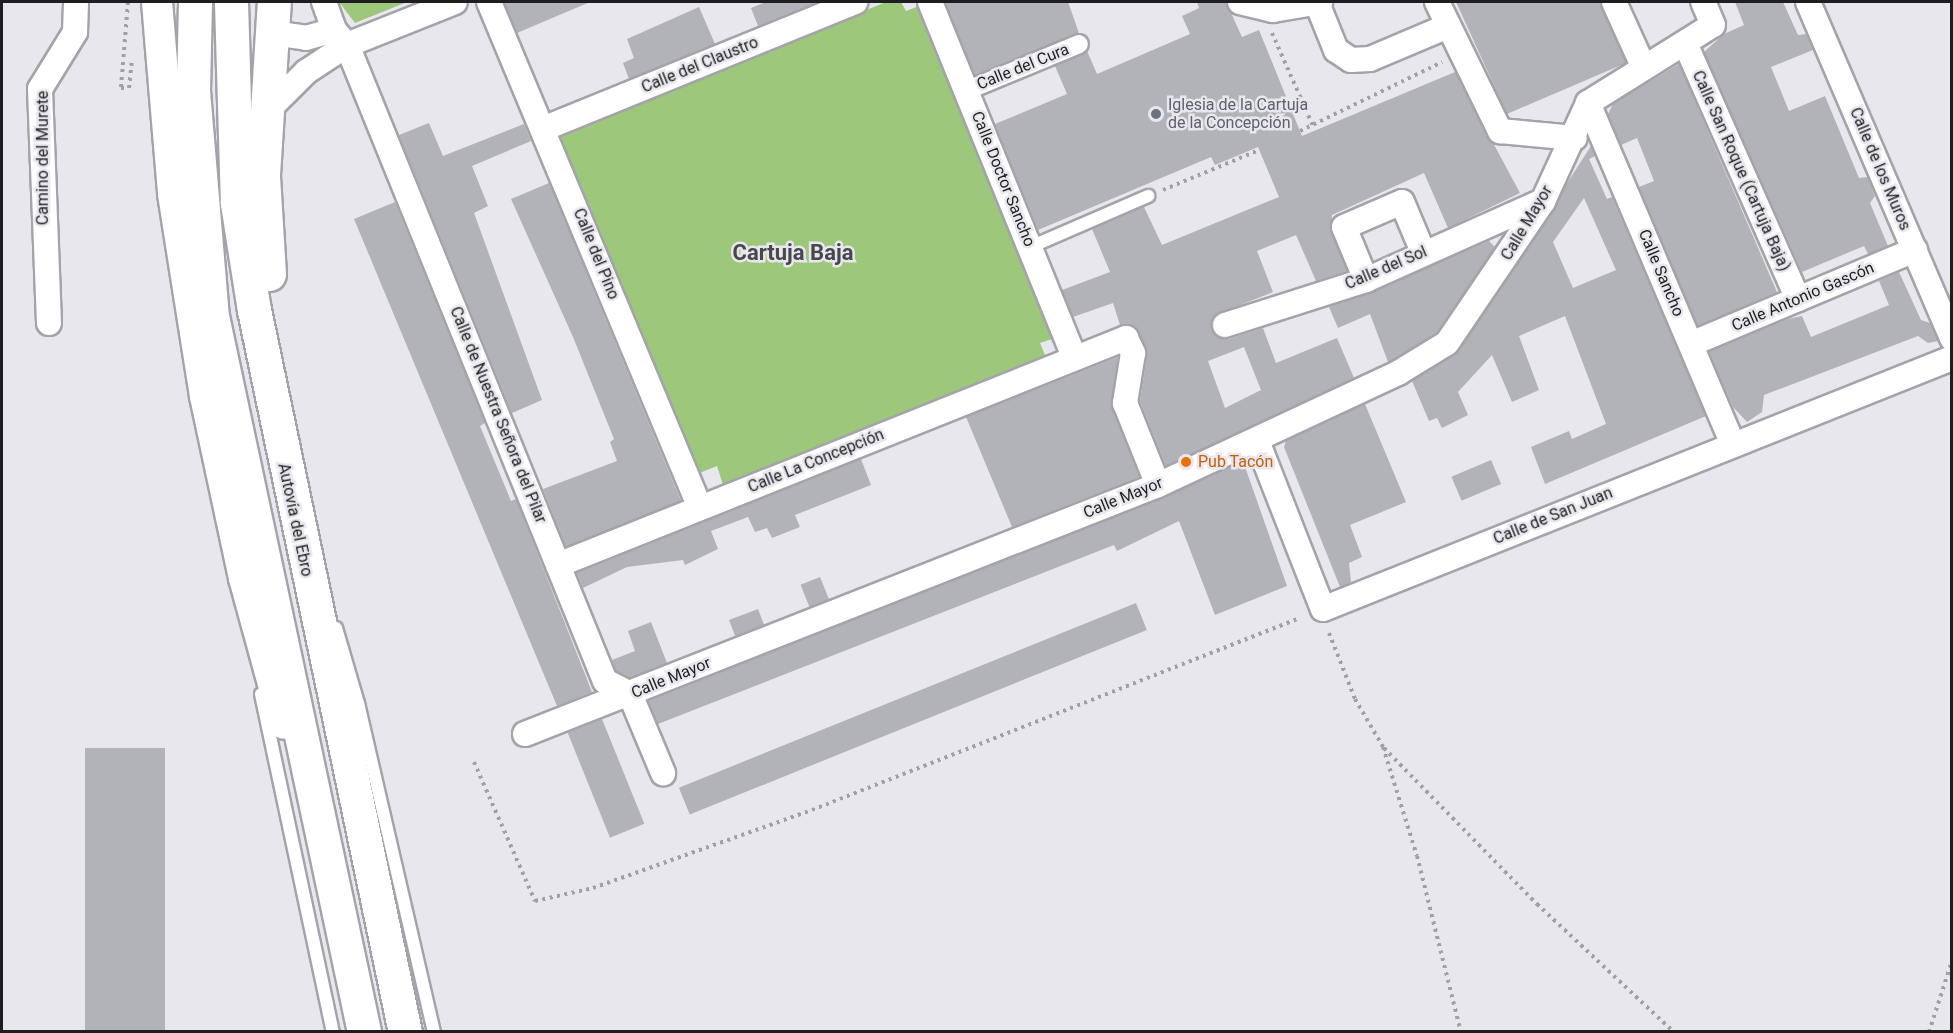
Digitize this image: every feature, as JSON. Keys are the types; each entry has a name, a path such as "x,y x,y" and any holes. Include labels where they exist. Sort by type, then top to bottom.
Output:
{"highway":[{"path":"195,2 193,91 212,316 364,1032"},
{"name":"Autovía del Ebro","path":"231,2 237,203 295,523 405,1032"},
{"path":"273,17 267,112 265,230 295,523"}],"street":[{"name":"Camino del Murete","path":"49,323 40,89 75,32 76,2"},
{"path":"157,2 173,194 205,396 244,578 344,942"},
{"name":"Calle de Nuestra Señora del Pilar","path":"324,2 341,37 605,681 630,694"},
{"path":"273,17 306,38 341,37 455,2"},
{"name":"Calle del Pino","path":"489,2 545,128 700,508"},
{"name":"Calle del Claustro","path":"545,128 855,2"},
{"name":"Calle Doctor Sancho","path":"930,2 968,90 1074,357"},
{"path":"1251,5 1289,9 1318,2 1336,50 1351,60 1370,59 1448,26"},
{"path":"1437,2 1448,26 1464,51 1500,131 1575,138"},
{"path":"1614,2 1643,66"},
{"path":"1588,103 1643,66 1685,44 1713,25 1704,2"},
{"name":"Calle de los Muros","path":"1808,2 1952,338"},
{"path":"267,112 341,37"},
{"name":"Calle del Cura","path":"968,90 1079,44"},
{"name":"Calle San Roque (Cartuja Baja)","path":"1685,44 1798,299"},
{"name":"Calle Mayor","path":"525,734 1158,485 1257,441 1398,373 1447,343 1543,201 1575,138 1588,103"},
{"name":"Calle Sancho","path":"1588,103 1733,444"},
{"name":"Calle del Sol","path":"1225,325 1366,279 1543,201"},
{"path":"1366,279 1344,227 1402,202 1423,252"},
{"name":"Calle Antonio Gascón","path":"1691,344 1915,250"},
{"name":"Calle La Concepción","path":"558,565 1126,338 1133,353 1125,403 1158,485"},
{"name":"Calle de San Juan","path":"1323,609 1952,358"},
{"path":"1257,441 1323,609"},
{"path":"630,694 663,773"}],"lane":[{"path":"1030,247 1148,196"},
{"path":"295,523 315,559 358,703 434,1032"},
{"path":"244,578 251,642 333,1032"}],"path":[{"path":"128,2 121,88 129,88 133,56"},
{"path":"1251,5 1313,126"},
{"path":"1300,131 1464,51"},
{"path":"1148,196 1259,150"},
{"path":"474,762 535,901 593,888 813,810 1323,609 1332,646 1383,747 1417,856 1461,1032"},
{"path":"1383,747 1537,904 1674,1032"},
{"path":"1929,1032 1952,961"}],"green space":[{"path":"339,2 407,2 355,23"},
{"path":"886,2 901,2 906,11 922,5 1055,338 1040,343 1047,360 724,488 717,466 697,474 556,137"}],"building":[{"path":"504,2 590,2 517,33"},
{"path":"766,2 818,2 758,26 751,8"},
{"path":"945,2 1068,2 1079,33 975,75"},
{"path":"1197,2 1226,2 1242,37 1259,30 1302,136 1455,72 1520,193 1448,228 1424,173 1332,215 1331,232 1347,271 1316,281 1296,235 1257,251 1273,292 1215,315 1211,323 1215,335 1229,339 1263,328 1276,363 1337,338 1354,378 1166,466 1140,401 1147,355 1139,332 1128,324 1120,325 1113,303 1073,317 1062,290 1110,272 1092,229 1144,207 1162,245 1279,197 1258,147 1215,165 1211,157 1038,230 995,124 1067,94 1055,66 1087,51 1097,74 1190,34 1182,16 1199,8","holes":["1244,347 1261,390 1225,408 1208,361"]},
{"path":"1456,2 1600,2 1626,63 1507,114"},
{"path":"1735,2 1783,2 1798,35 1806,34 1813,50 1771,67 1789,111 1825,96 1859,178 1868,177 1875,196 1870,203 1888,246 1868,254 1864,246 1802,272 1704,52 1724,34 1744,25"},
{"path":"699,7 715,44 629,79 623,63 634,58 627,39"},
{"path":"1679,64 1777,292 1698,326 1639,187 1654,181 1637,138 1621,145 1608,114 1613,104"},
{"path":"429,123 443,156 524,124 531,141 472,166 488,206 474,213 542,400 512,413 399,135"},
{"path":"1591,146 1595,156 1589,159 1607,199 1612,197 1706,416 1545,484 1531,447 1569,431 1572,439 1606,424 1565,316 1519,336 1539,390 1512,402 1492,355 1458,392 1468,415 1442,428 1437,418 1429,421 1412,381 1459,351","holes":["1584,198 1616,270 1573,288 1553,242"]},
{"path":"549,183 681,501 566,547 543,489 617,461 610,442 614,439 573,337 511,199"},
{"path":"395,202 485,423 480,426 511,501 516,499 592,692 557,706 354,219"},
{"path":"1489,241 1495,247 1437,332 1396,358 1388,362 1370,314 1338,328 1329,307"},
{"path":"1899,272 1921,320 1930,323 1938,341 1928,343 1918,336 1764,395 1762,412 1747,422 1733,407 1709,352 1788,319 1802,316 1811,337 1889,305 1879,281"},
{"path":"1118,357 1112,408 1139,477 1012,527 966,417"},
{"path":"1365,404 1406,502 1350,525 1362,557 1349,563 1351,582 1340,587 1284,447 1286,441"},
{"path":"861,459 871,485 795,515 800,527 772,538 767,528 755,532 748,517 711,531 718,549 685,565 683,560 627,567 583,588 577,573"},
{"path":"1491,460 1501,484 1462,501 1451,477"},
{"path":"1243,461 1287,586 1215,615 1179,521 1117,551 1114,545 658,724 648,701 1163,498"},
{"path":"820,577 829,599 810,607 801,585"},
{"path":"1136,603 1147,630 690,815 679,788"},
{"path":"758,609 764,625 735,636 729,620"},
{"path":"651,622 667,663 629,678 616,671 612,660 635,651 628,631"},
{"path":"602,719 644,824 610,838 568,733"},
{"path":"85,748 165,748 165,1032 85,1032"}],"place":[{"name":"Iglesia de la Cartuja de la Concepción","path":"1156,114"},
{"name":"Pub Tacón","path":"1186,462"}],"district":[{"name":"Cartuja Baja","path":"793,253"}]}
